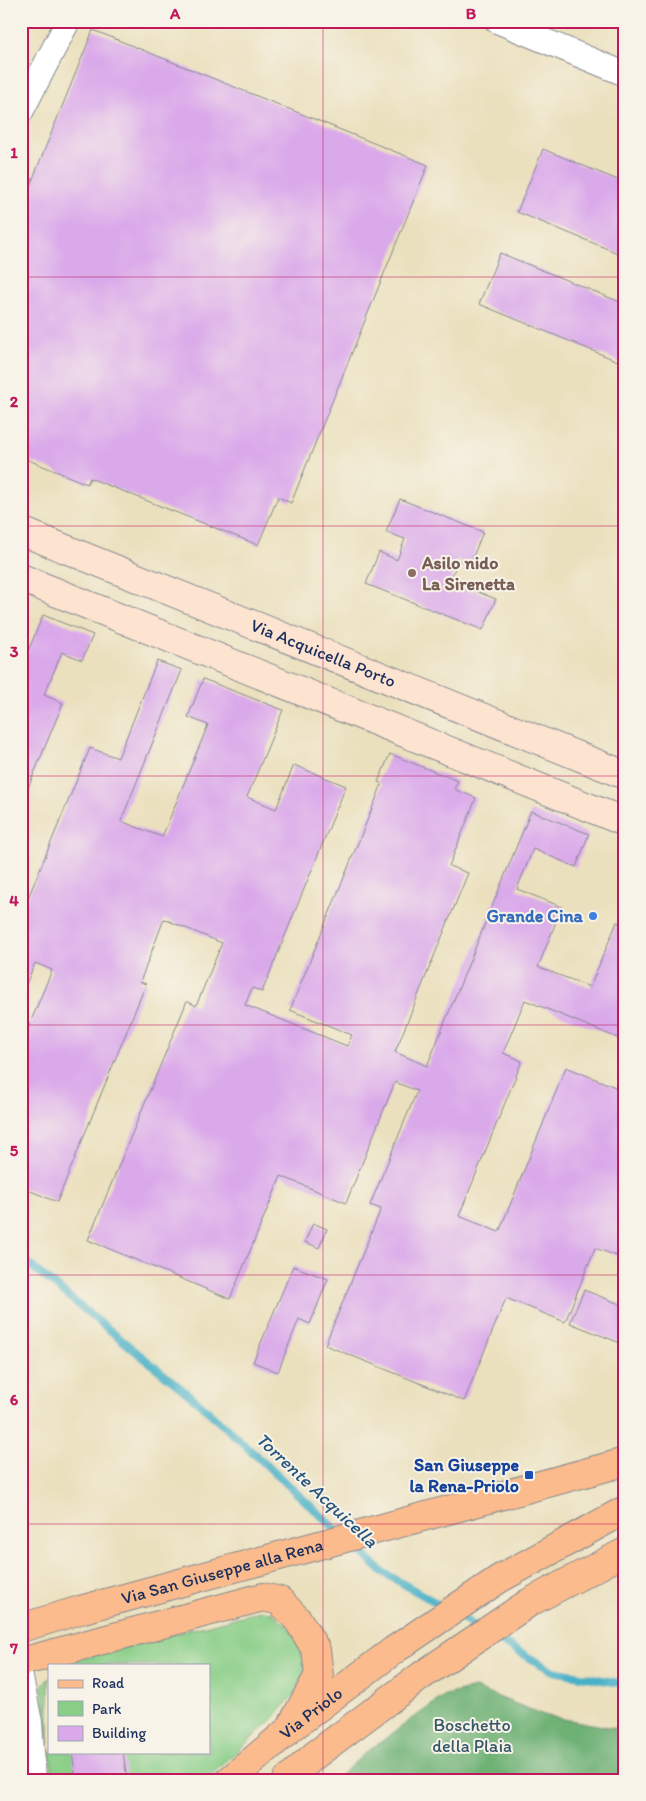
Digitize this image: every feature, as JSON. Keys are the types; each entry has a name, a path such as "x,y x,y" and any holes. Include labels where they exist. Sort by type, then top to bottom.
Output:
{"main road":[{"name":"Via Acquicella Porto","path":"21,531 625,775"},
{"path":"115,616 131,576"},
{"path":"21,578 625,822"},
{"path":"214,656 230,615"},
{"path":"519,779 536,739"},
{"name":"Via San Giuseppe alla Rena","path":"21,1628 80,1610 625,1462"},
{"name":"Via Priolo","path":"230,1780 291,1728 394,1650 499,1579 625,1510"},
{"name":"Via Priolo","path":"287,1780 315,1755 421,1676 530,1602 625,1552"},
{"path":"21,1662 263,1597 280,1601 298,1620 316,1650 319,1675 291,1728"}],"street":[{"path":"21,112 68,21"},
{"path":"497,21 625,74"},
{"path":"21,1678 30,1722 34,1780"}],"green space":[{"path":"261,1611 272,1612 302,1640 307,1668 293,1696 272,1720 205,1780 53,1780 50,1754 210,1754 210,1664 68,1664 73,1661"},
{"path":"48,1679 48,1736 42,1686"},
{"name":"Boschetto della Plaia","path":"475,1688 547,1716 614,1728 625,1780 335,1780 364,1754 445,1695"}],"building":[{"path":"93,30 428,165 291,503 278,497 258,545 90,478 87,484 21,457 21,208"},
{"path":"543,149 625,183 625,256 517,212"},
{"path":"500,253 625,304 625,364 479,304"},
{"name":"Asilo nido La Sirenetta","path":"400,499 483,532 470,564 458,560 450,581 496,599 483,630 366,584 379,552 397,560 405,539 386,532"},
{"path":"43,615 93,635 82,660 62,652 44,695 63,703 21,805 21,668"},
{"path":"157,661 182,670 121,821 162,837 208,725 188,717 203,679 283,710 247,797 276,809 294,765 346,786 262,992 252,988 245,1005 347,1046 352,1035 290,1010 382,784 378,782 390,754 458,781 454,789 476,798 449,866 468,873 395,1052 427,1066 531,811 589,834 576,867 533,849 517,889 562,907 538,967 590,987 617,922 625,925 625,1041 525,1000 503,1053 522,1061 459,1216 499,1232 566,1067 625,1091 625,1259 595,1248 565,1322 506,1298 464,1401 325,1345 381,1209 370,1205 417,1091 395,1082 346,1203 281,1176 230,1299 88,1240 187,1001 196,1006 222,943 164,919 140,982 146,984 57,1202 21,1187 21,1045 52,970 35,963 21,996 21,915 90,748 118,758"},
{"path":"313,1223 327,1229 319,1248 305,1242"},
{"path":"293,1266 328,1279 310,1324 299,1319 278,1372 253,1362"},
{"path":"584,1290 625,1306 625,1345 570,1323"},
{"path":"72,1754 123,1754 127,1780 76,1780"}],"waterway":[{"name":"Torrente Acquicella","path":"21,1258 198,1402 340,1533"},
{"name":"Torrente Acquicella","path":"350,1542 381,1571 445,1608"},
{"name":"Torrente Acquicella","path":"457,1615 481,1630"},
{"name":"Torrente Acquicella","path":"491,1636 553,1671 625,1684"}],"place":[{"name":"Asilo nido La Sirenetta","path":"412,573"},
{"name":"Grande Cina","path":"593,916"},
{"name":"San Giuseppe la Rena-Priolo","path":"529,1475"}]}
